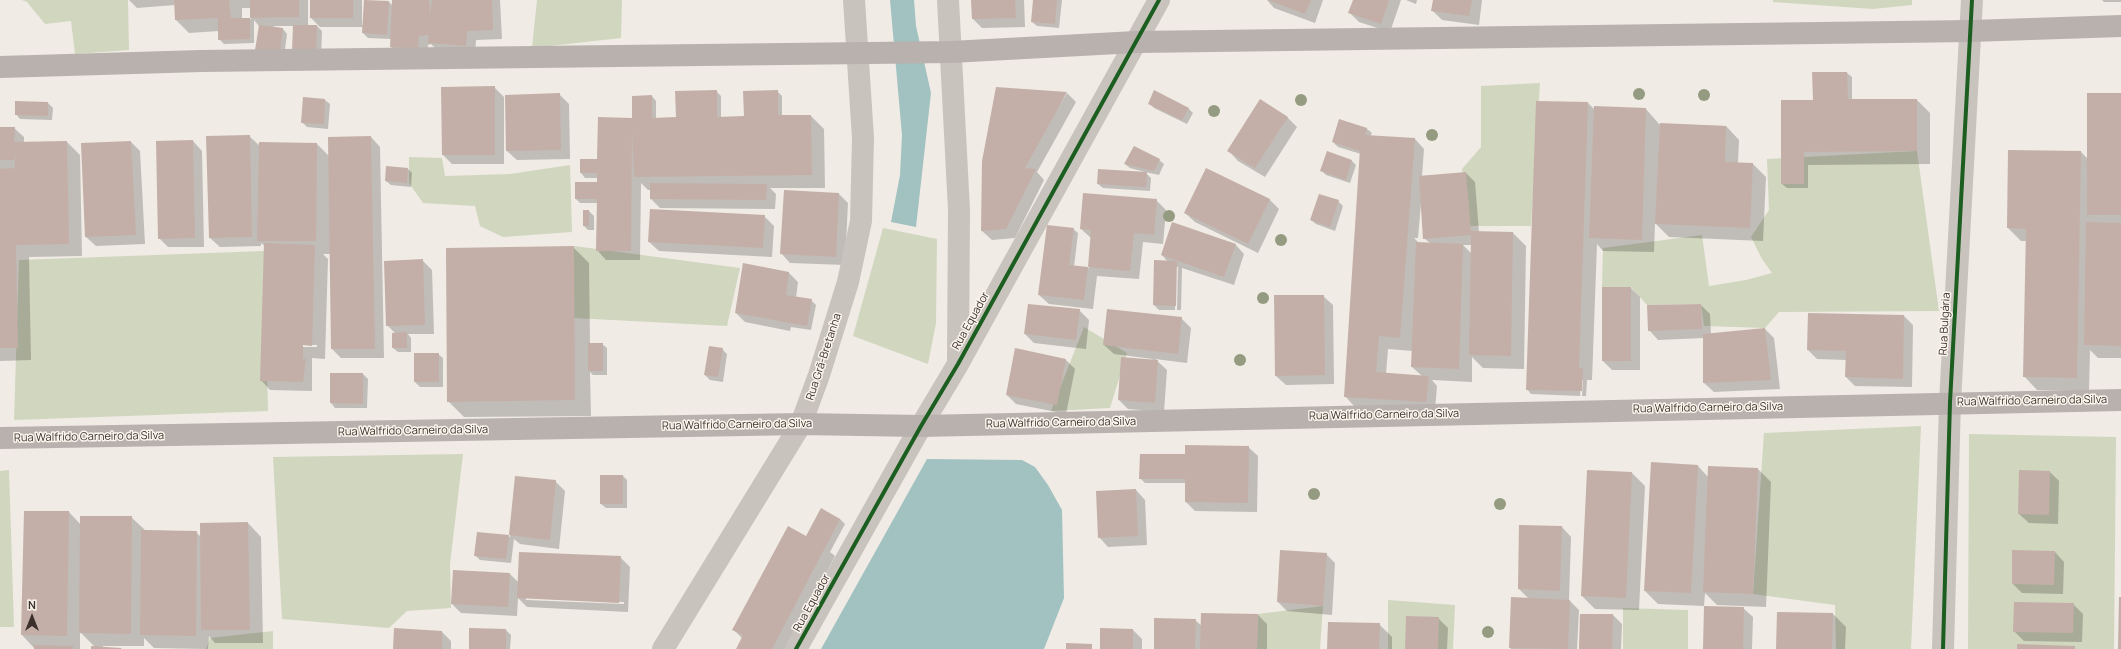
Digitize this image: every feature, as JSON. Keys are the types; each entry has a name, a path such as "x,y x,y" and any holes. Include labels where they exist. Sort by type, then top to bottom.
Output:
{"main road":[{"path":"0,67 201,61 951,52 1136,42 1971,31 2121,26"},
{"name":"Rua Walfrido Carneiro da Silva","path":"0,438 801,424 921,426 1950,402 2121,400"}],"street":[{"name":"Rua Grã-Bretanha","path":"663,649 801,424 819,375 848,282 861,220 864,138 854,0"},
{"path":"948,0 959,210 958,364"},
{"name":"Rua Equador","path":"796,649 921,426 958,364 1159,0"},
{"name":"Rua Bulgária","path":"1943,649 1950,402 1972,0"}],"green space":[{"path":"22,0 128,0 129,50 75,54 71,21 45,24 27,2"},
{"path":"537,0 622,0 621,38 532,48"},
{"path":"1773,0 1912,0 1912,5 1873,9 1773,2"},
{"path":"1540,83 1531,226 1470,226 1462,169 1481,147 1481,86"},
{"path":"1917,151 1939,311 1779,312 1765,328 1704,326 1701,304 1647,305 1631,287 1602,287 1603,248 1702,235 1709,286 1746,280 1772,273 1762,259 1751,237 1769,210 1767,159"},
{"path":"409,157 442,158 445,176 510,174 570,165 572,232 503,237 480,226 475,206 423,203 409,183"},
{"path":"883,228 937,239 936,323 928,364 853,336"},
{"path":"574,246 740,268 727,326 574,318"},
{"path":"264,251 268,411 14,420 19,260"},
{"path":"1084,327 1127,353 1110,408 1051,411"},
{"path":"1921,426 1911,649 1836,649 1835,605 1753,594 1764,433"},
{"path":"1969,434 2116,437 2114,649 1968,649"},
{"path":"463,454 450,564 451,608 407,611 389,628 282,619 273,457"},
{"path":"9,470 14,627 0,627 0,471"},
{"path":"1388,600 1455,605 1453,649 1388,649"},
{"path":"1323,606 1320,649 1257,649 1258,614"},
{"path":"1623,608 1688,610 1688,649 1623,649"},
{"path":"273,631 273,649 206,649 210,638"}],"water":[{"path":"890,0 914,0 916,26 931,93 916,227 891,222 900,175 902,135"},
{"path":"927,459 1022,460 1035,467 1048,485 1062,510 1064,598 1044,649 821,649"}],"building":[{"path":"174,0 229,0 231,18 250,18 250,39 218,40 218,18 175,20"},
{"path":"250,0 299,0 299,17 250,18"},
{"path":"310,0 353,0 353,18 310,18"},
{"path":"364,0 389,1 387,35 362,33"},
{"path":"392,0 429,0 430,16 432,0 492,0 493,30 467,31 466,46 428,43 429,35 419,36 418,49 390,47"},
{"path":"971,0 1015,0 1016,18 972,19"},
{"path":"1033,0 1057,0 1055,24 1031,22"},
{"path":"1268,0 1311,0 1305,14"},
{"path":"1353,0 1389,0 1381,24 1348,13"},
{"path":"1433,0 1472,0 1469,16 1431,11"},
{"path":"259,25 283,28 280,53 255,50"},
{"path":"293,25 317,25 316,52 292,52"},
{"path":"1812,72 1847,72 1848,99 1917,99 1917,151 1804,152 1804,184 1781,184 1781,100 1813,100"},
{"path":"495,86 495,155 442,155 441,87"},
{"path":"996,87 1067,92 1025,168 1036,169 1006,229 981,231 982,161"},
{"path":"717,90 717,117 744,116 743,91 778,90 778,115 811,115 812,175 634,177 632,132 631,251 596,251 597,199 575,199 575,182 597,182 597,173 580,173 580,159 597,159 598,117 632,118 632,96 652,95 652,118 676,117 675,91"},
{"path":"1154,90 1189,108 1182,120 1148,104"},
{"path":"560,93 561,150 506,151 505,95"},
{"path":"2087,93 2121,93 2121,215 2087,215"},
{"path":"303,97 325,99 324,124 301,123"},
{"path":"1260,99 1288,117 1255,168 1227,151"},
{"path":"15,101 48,102 48,116 15,115"},
{"path":"1536,101 1588,102 1579,368 1583,368 1582,391 1526,390"},
{"path":"1594,106 1646,108 1642,240 1589,238"},
{"path":"1339,119 1367,128 1365,135 1415,138 1400,338 1379,336 1376,372 1429,376 1426,402 1344,397 1360,151 1332,142"},
{"path":"1660,123 1726,126 1725,162 1753,163 1750,228 1655,224"},
{"path":"0,127 15,127 14,142 67,141 69,244 16,245 18,348 0,348 0,169 15,168 15,150 14,160 0,160"},
{"path":"250,135 252,237 209,238 206,136"},
{"path":"371,136 375,349 331,349 328,137"},
{"path":"193,140 195,238 158,239 156,141"},
{"path":"131,141 136,235 85,237 81,143"},
{"path":"259,142 317,143 316,241 257,241"},
{"path":"1134,146 1160,159 1154,171 1124,164"},
{"path":"2008,150 2081,151 2077,378 2023,377 2026,229 2007,228"},
{"path":"1327,151 1352,160 1346,180 1320,171"},
{"path":"386,166 408,168 407,183 385,181"},
{"path":"1206,168 1270,199 1248,244 1184,213"},
{"path":"1098,169 1147,172 1146,187 1097,184"},
{"path":"1466,172 1471,231 1513,232 1511,356 1469,355 1471,235 1423,239 1419,176"},
{"path":"650,183 767,184 766,200 650,199"},
{"path":"784,190 839,193 836,257 780,254"},
{"path":"1083,193 1157,199 1154,235 1134,233 1130,271 1088,267 1091,230 1080,229"},
{"path":"1319,194 1339,200 1330,227 1310,220"},
{"path":"650,209 765,215 763,248 648,242"},
{"path":"583,210 589,210 589,226 583,226"},
{"path":"1172,222 1236,244 1224,277 1161,255"},
{"path":"2086,222 2121,223 2121,346 2084,345"},
{"path":"1047,225 1074,228 1069,265 1088,267 1084,300 1038,295"},
{"path":"1416,242 1463,244 1459,369 1411,367"},
{"path":"264,243 315,245 312,346 303,345 303,359 306,359 303,382 260,381"},
{"path":"574,246 575,400 447,402 446,248"},
{"path":"423,259 425,325 386,326 384,261"},
{"path":"1154,260 1177,261 1176,306 1153,305"},
{"path":"743,263 789,272 786,295 812,299 807,326 735,313"},
{"path":"1602,287 1631,287 1631,361 1602,361"},
{"path":"1274,295 1324,295 1325,375 1275,376"},
{"path":"1028,304 1080,309 1076,340 1024,334"},
{"path":"1701,304 1702,329 1648,331 1647,305"},
{"path":"1107,309 1182,317 1178,354 1103,345"},
{"path":"1808,313 1904,315 1903,379 1845,377 1846,351 1807,350"},
{"path":"1765,328 1771,380 1703,383 1703,334"},
{"path":"407,332 407,348 392,348 392,333"},
{"path":"588,343 603,343 603,371 588,371"},
{"path":"709,346 723,348 718,377 704,375"},
{"path":"1015,348 1066,359 1057,405 1006,395"},
{"path":"414,353 439,353 439,382 414,382"},
{"path":"1121,357 1158,360 1155,403 1118,400"},
{"path":"330,373 363,373 363,404 330,403"},
{"path":"1185,445 1249,446 1248,503 1185,502 1185,479 1139,479 1140,454 1185,454"},
{"path":"1651,462 1698,465 1691,593 1644,591"},
{"path":"1708,466 1758,468 1753,594 1703,592"},
{"path":"1587,470 1632,472 1626,598 1581,596"},
{"path":"2019,470 2050,471 2049,515 2018,514"},
{"path":"600,475 623,475 623,504 600,504"},
{"path":"515,476 556,480 550,540 509,535"},
{"path":"1136,489 1138,536 1098,538 1096,491"},
{"path":"821,508 840,519 772,649 736,649 743,635 732,630 788,526 806,536"},
{"path":"24,511 69,511 67,636 21,635"},
{"path":"80,516 132,516 131,634 79,633"},
{"path":"248,522 250,630 201,630 200,523"},
{"path":"1519,525 1562,526 1560,591 1518,589"},
{"path":"141,530 197,531 196,636 140,635"},
{"path":"477,532 509,535 506,559 474,556"},
{"path":"1280,550 1327,553 1323,606 1277,602"},
{"path":"2012,550 2055,551 2054,585 2012,584"},
{"path":"519,552 621,556 619,603 517,598"},
{"path":"453,570 510,573 508,607 451,604"},
{"path":"1511,597 1570,600 1568,649 1509,648"},
{"path":"2119,597 2121,597 2121,649 2118,649"},
{"path":"2014,602 2074,603 2073,633 2013,632"},
{"path":"1704,606 1744,607 1743,649 1703,649"},
{"path":"1777,612 1833,613 1832,649 1776,649"},
{"path":"1201,613 1258,614 1257,649 1200,649"},
{"path":"1580,614 1613,614 1612,649 1579,649"},
{"path":"1406,616 1439,617 1438,649 1405,649"},
{"path":"1154,618 1196,619 1195,649 1154,649"},
{"path":"1328,622 1380,623 1379,649 1327,649"},
{"path":"394,628 442,631 442,649 393,649"},
{"path":"469,628 506,629 506,649 469,649"},
{"path":"1100,628 1133,629 1133,649 1100,649"},
{"path":"1066,643 1092,644 1092,649 1066,649"},
{"path":"2017,644 2075,646 2075,649 2017,649"},
{"path":"34,645 73,646 73,649 34,649"},
{"path":"91,646 121,648 121,649 91,649"}],"cycle path":[{"path":"796,649 921,426 958,364 1159,0"},
{"path":"1943,649 1950,402 1972,0"}]}
